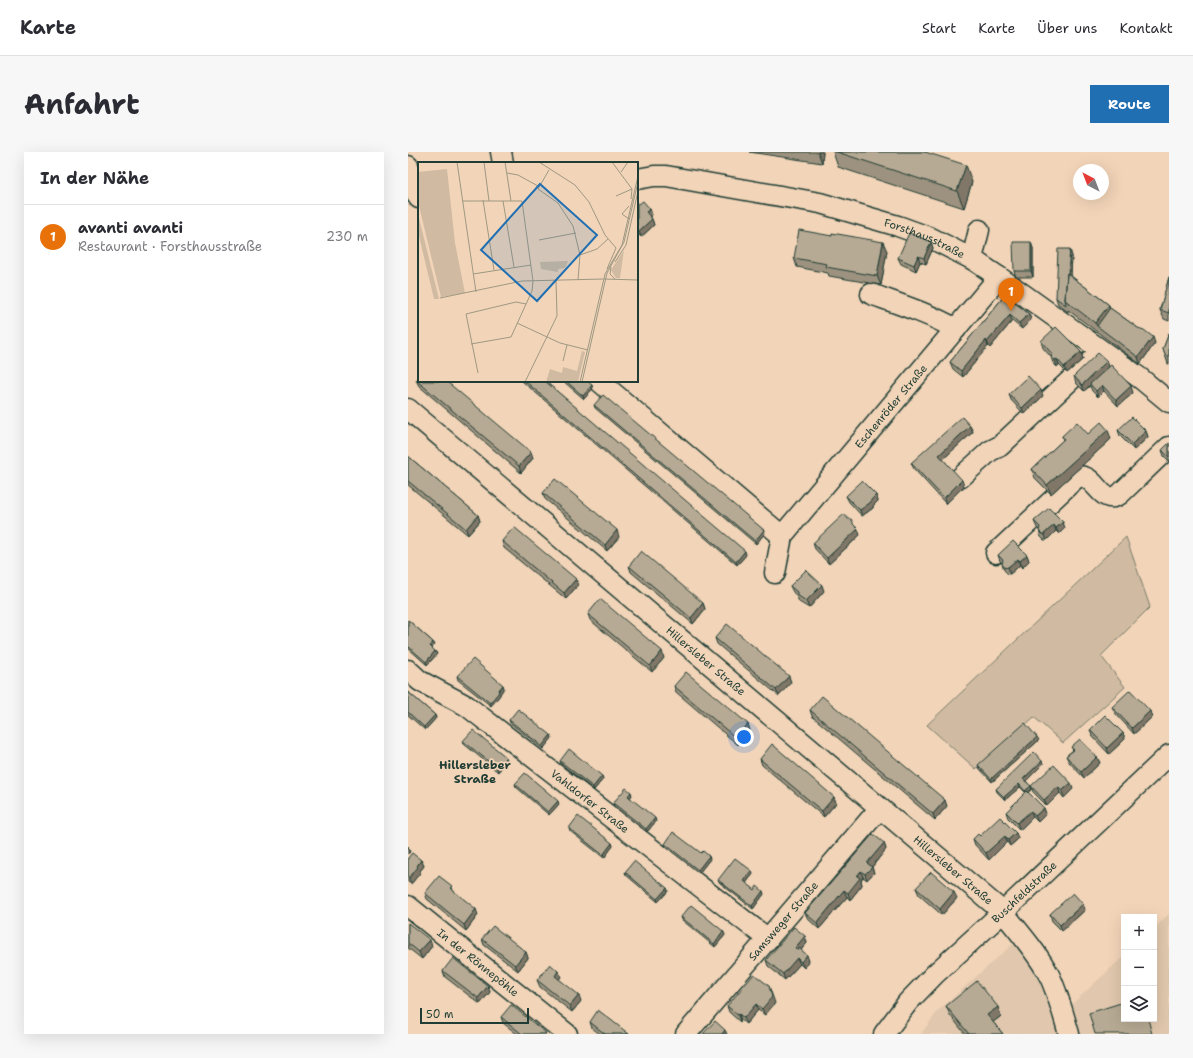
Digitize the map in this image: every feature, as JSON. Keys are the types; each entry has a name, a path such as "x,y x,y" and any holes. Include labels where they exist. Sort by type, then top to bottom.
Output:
{"street":[{"path":"501,152 502,162"},
{"path":"409,175 414,192 418,197"},
{"name":"Forsthausstraße","path":"638,179 654,176 666,176 820,203 914,231 931,238 972,259 1000,277 1140,378 1169,402"},
{"path":"972,259 979,230"},
{"name":"Eschenröder Straße","path":"775,573 782,536 1000,277"},
{"path":"871,294 948,324 956,329"},
{"path":"960,478 990,451 1000,446 1101,350"},
{"path":"600,382 782,536"},
{"name":"Hillersleber Straße","path":"408,410 1003,912 1037,955 1050,977 1058,997 1069,1034"},
{"path":"996,553 1077,476 1086,477 1104,495 1114,497 1120,494 1169,447"},
{"name":"Vahldorfer Straße","path":"408,670 420,681 467,706 768,939"},
{"name":"Buschfeldstraße","path":"884,1034 921,988 1168,757"},
{"name":"Samsweger Straße","path":"686,1034 880,808"},
{"name":"In der Rönnepöhle","path":"408,906 567,1034"}],"shaded area":[{"path":"1126,537 1150,607 1101,656 1125,687 1063,743 1034,717 976,769 927,725"},
{"path":"1169,914 1169,1034 921,1034 938,1011 1015,942 1044,982 1057,1018 1121,959 1121,1022 1157,1022 1157,925"}],"building":[{"path":"837,152 925,152 966,165 957,191"},
{"path":"643,201 650,209 646,212 652,219 639,231 638,203 639,204"},
{"path":"799,230 832,236 832,233 883,242 877,276 826,267 827,264 794,258"},
{"path":"909,233 931,242 924,258 918,256 914,265 898,258"},
{"path":"1013,242 1031,242 1031,271 1014,271"},
{"path":"1058,249 1070,249 1065,300 1066,305 1056,298"},
{"path":"1067,273 1109,305 1095,323 1065,300"},
{"path":"1169,277 1169,313 1160,310"},
{"path":"1005,295 1029,314 1019,323 1010,315 987,342 986,340 961,371 950,362"},
{"path":"1110,308 1153,337 1138,357 1097,326"},
{"path":"1056,327 1081,352 1064,367 1057,359 1055,360 1051,356 1053,355 1041,341"},
{"path":"1169,333 1168,356 1165,355 1163,349"},
{"path":"1098,353 1107,361 1082,385 1074,376"},
{"path":"1111,365 1131,386 1116,400 1102,385 1096,391 1090,384"},
{"path":"1028,376 1041,390 1022,408 1009,394"},
{"path":"418,382 447,382 531,452 519,466"},
{"path":"526,382 546,382 745,551 736,562"},
{"path":"567,382 588,382 592,385 583,396"},
{"path":"603,395 764,530 755,541 594,405"},
{"path":"962,417 970,426 939,455 962,480 944,498 911,463"},
{"path":"1132,417 1146,431 1132,444 1118,430"},
{"path":"1077,422 1088,434 1101,422 1108,430 1047,485 1032,469 1064,439 1062,436"},
{"path":"1169,443 1169,457 1162,450"},
{"path":"408,456 478,515 466,529 408,481"},
{"path":"555,479 617,530 605,545 543,493"},
{"path":"862,481 876,495 871,502 860,510 846,496"},
{"path":"1049,508 1063,522 1056,528 1054,525 1042,534 1039,531 1040,527 1034,521"},
{"path":"844,514 848,519 851,519 853,524 858,529 827,558 813,543"},
{"path":"514,527 576,579 564,593 502,541"},
{"path":"1013,541 1027,555 1020,561 1018,559 1005,568 1002,564 1003,560 998,555"},
{"path":"641,551 703,603 691,618 629,566"},
{"path":"806,570 822,585 806,601 797,595 797,592 790,586"},
{"path":"600,599 662,651 650,666 588,614"},
{"path":"408,620 433,642 430,646 435,651 426,662 408,646"},
{"path":"727,624 789,676 776,690 715,638"},
{"path":"473,659 503,685 490,703 457,676"},
{"path":"686,672 748,724 736,738 674,686"},
{"path":"1130,690 1150,711 1132,728 1112,707"},
{"path":"408,692 435,715 424,727 408,712"},
{"path":"822,696 945,800 933,814 810,710"},
{"path":"518,709 551,735 542,746 509,720"},
{"path":"1105,715 1123,733 1107,748 1090,730"},
{"path":"1025,723 1037,737 991,779 978,765"},
{"path":"473,730 506,757 497,768 463,741"},
{"path":"1080,739 1097,757 1081,772 1066,756 1074,750 1071,747"},
{"path":"772,744 834,797 822,811 760,759"},
{"path":"569,749 602,776 593,787 560,761"},
{"path":"1034,752 1042,761 1023,779 1031,786 1025,791 1019,784 1004,797 996,789"},
{"path":"1054,765 1071,783 1062,791 1058,787 1044,800 1031,786"},
{"path":"525,773 558,801 548,812 515,784"},
{"path":"626,788 631,792 628,796 655,818 646,829 613,803"},
{"path":"1027,791 1044,808 1035,816 1031,811 1017,823 1006,812"},
{"path":"578,816 612,843 603,855 569,828"},
{"path":"1000,817 1016,833 1008,840 1005,836 986,853 973,839 978,834 980,836"},
{"path":"673,832 701,853 703,851 709,856 698,870 665,844"},
{"path":"873,834 884,843 867,863 872,867 865,874 861,871 857,876 860,878 848,893 844,890 817,923 805,913"},
{"path":"412,853 421,860 417,866 418,867 408,878 408,858"},
{"path":"735,858 752,871 744,881 755,890 757,886 763,891 752,906 718,880"},
{"path":"634,861 667,888 657,899 625,872"},
{"path":"931,872 954,892 940,909 916,888"},
{"path":"439,876 452,886 450,888 476,909 464,925 425,893"},
{"path":"1073,893 1083,904 1060,925 1050,914"},
{"path":"691,905 723,931 714,944 681,917"},
{"path":"408,923 430,940 419,952 408,943"},
{"path":"493,926 526,952 515,965 482,939"},
{"path":"794,927 805,936 795,948 798,951 799,948 807,955 801,962 797,958 783,974 766,960"},
{"path":"453,958 488,986 478,998 443,971"},
{"path":"550,964 558,971 555,976 579,995 570,1006 537,980"},
{"path":"754,974 769,986 772,997 762,1009 756,1004 744,1018 727,1006"},
{"path":"977,981 998,1007 987,1015 1003,1034 969,1034 946,1006"},
{"path":"1121,1003 1121,1022 1149,1022 1152,1034 1095,1034 1089,1013"},
{"path":"511,1005 546,1033 522,1034 501,1017"},
{"path":"598,1010 629,1034 605,1034 590,1022"},
{"path":"715,1021 725,1030 722,1034 703,1034"}],"place":[{"name":"avanti avanti","path":"1011,311"}],"district":[{"name":"Hillersleber Straße","path":"475,772"}]}
